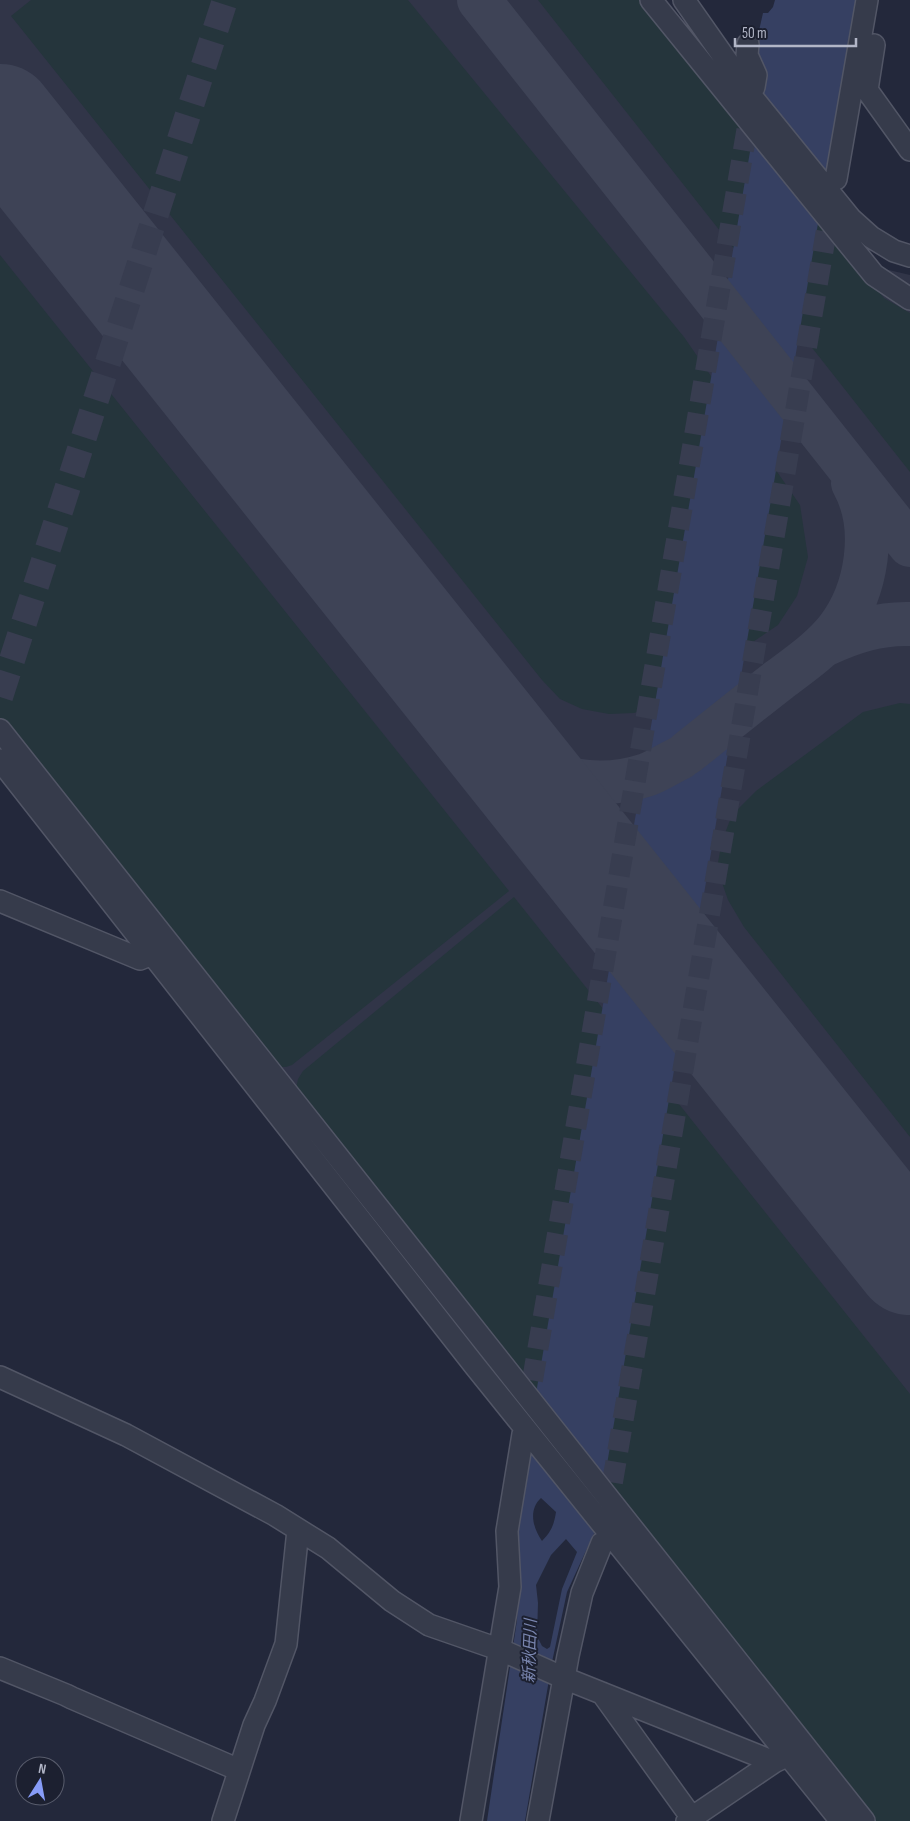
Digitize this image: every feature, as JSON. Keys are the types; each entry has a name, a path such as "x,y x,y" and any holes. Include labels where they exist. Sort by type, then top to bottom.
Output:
{"street":[{"path":"651,0 874,275 910,299"},
{"path":"684,0 752,97 851,219 871,237 894,251 910,256"},
{"path":"836,179 867,0"},
{"path":"882,0 867,90 910,150"},
{"path":"748,44 747,56 756,75 754,86"},
{"path":"0,730 864,1821"},
{"path":"0,760 781,1759 841,1821"},
{"path":"0,900 140,959 152,954"},
{"path":"0,1377 126,1435 224,1486 328,1548 392,1601 429,1625 504,1652 601,1693 781,1759"},
{"path":"471,1821 504,1652 510,1587 507,1531 523,1434"},
{"path":"224,1821 254,1725 286,1644 298,1530"},
{"path":"538,1821 560,1676 582,1593 602,1543"},
{"path":"0,1668 239,1770"},
{"path":"601,1693 691,1820 781,1759"}],"shaded area":[{"path":"0,0 663,0 876,267 910,275 910,1821 0,744"},
{"path":"31,0 408,0 684,337 800,505 808,557 797,596 778,625 659,705 634,713 609,714 582,709 560,699 542,680 11,16"},
{"path":"538,0 644,0 884,298 910,313 910,472"},
{"path":"0,255 509,891 292,1065 279,1067 0,723"},
{"path":"900,703 910,704 910,1137 744,927 728,900 717,868 722,841 732,815 756,791 863,712"},
{"path":"514,897 910,1394 910,1821 873,1821 296,1089 298,1079 303,1071"}],"water":[{"name":"新秋田川","path":"775,0 856,0 596,1529 567,1592 552,1662 525,1821 487,1821 517,1620 518,1587 513,1527 762,82 753,57 763,13 768,13 773,7","holes":["541,1498 556,1512 552,1528 542,1541 533,1519 534,1508","566,1539 577,1552 562,1589 550,1647 547,1649 542,1646 537,1636 538,1603 536,1585 551,1555"]}],"taxiway":[{"path":"479,0 910,545"},
{"path":"687,753 817,651 837,630 847,614 856,597 862,578 866,559 867,539 861,501 853,483"},
{"path":"824,645 866,629 887,625 910,624"},
{"path":"484,726 507,750 526,763 542,771 576,781 611,782 629,780 646,775 680,758"}],"runway":[{"path":"0,119 910,1260"}],"tunnel":[{"path":"0,697 225,0"},
{"path":"527,1412 751,106"},
{"path":"607,1514 831,204"}]}
